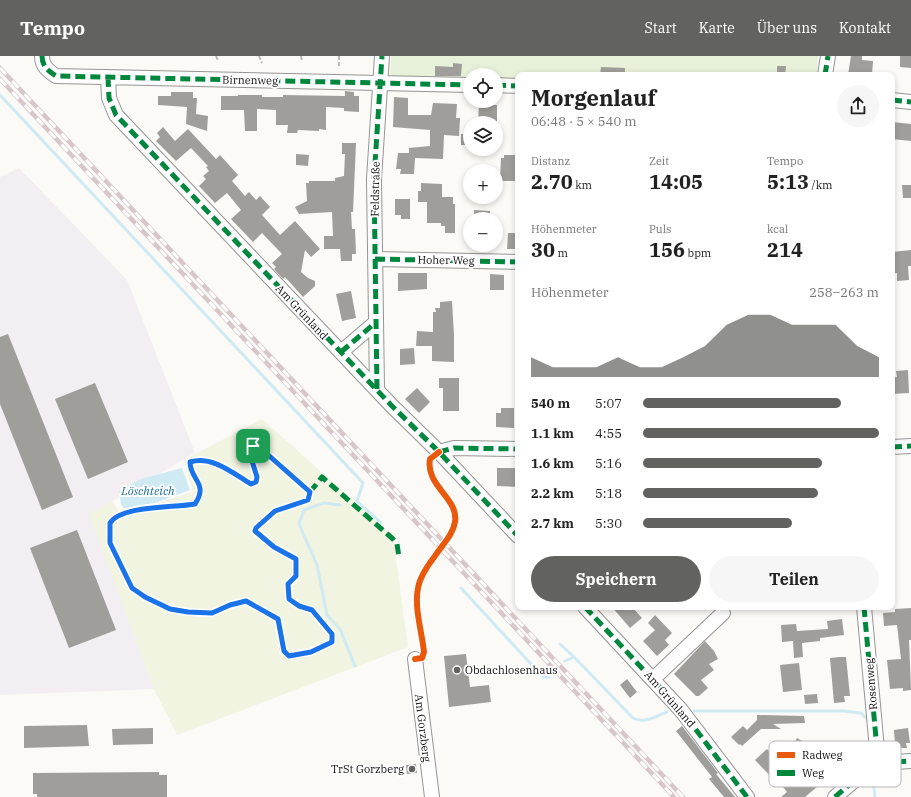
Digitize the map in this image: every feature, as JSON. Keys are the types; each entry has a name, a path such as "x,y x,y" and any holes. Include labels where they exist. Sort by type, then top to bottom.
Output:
{"street":[{"name":"Birnenweg","path":"42,56 42,61 48,70 56,76 108,77 218,70 262,71 302,67 381,82 463,85"},
{"name":"Feldstraße","path":"377,389 374,179 382,56"},
{"path":"825,72 828,56"},
{"name":"Am Grünland","path":"108,77 109,98 116,115 340,352 439,452 515,533"},
{"path":"503,85 515,86"},
{"path":"895,100 911,102"},
{"name":"Hoher Weg","path":"374,259 515,262"},
{"path":"340,352 375,323"},
{"path":"895,447 911,446"},
{"path":"439,452 454,448 515,449"},
{"name":"Am Grünland","path":"588,610 653,679 700,733 747,797"},
{"name":"Rosenweg","path":"864,610 876,741"},
{"path":"653,679 723,613"},
{"name":"Am Gorzberg","path":"415,659 432,797"},
{"path":"901,762 911,761"},
{"path":"835,797 851,791"}],"path":[{"path":"216,56 218,70"},
{"path":"259,56 262,71"},
{"path":"339,56 340,66"}],"shaded area":[{"path":"19,168 127,280 195,453 90,514 154,689 0,695 0,177"}],"green space":[{"path":"391,56 818,56 817,72 515,72 515,80 503,80 503,68 463,68 463,79 390,77"},
{"path":"262,419 393,536 408,647 177,735 154,689 89,514 112,501 121,514 193,492 184,460"}],"water":[{"name":"Löschteich","path":"182,468 190,490 155,503 126,511 121,504 119,491 141,479"}],"building":[{"path":"851,56 862,56 862,60 873,61 872,72 848,72"},
{"path":"900,56 911,56 911,68 900,67"},
{"path":"453,63 462,64 461,76 435,76 435,66 453,67"},
{"path":"777,66 786,66 785,72 777,72"},
{"path":"601,67 625,68 625,72 600,72"},
{"path":"345,91 354,92 354,96 359,96 359,112 344,111 344,108 326,107 326,130 298,130 297,133 287,133 288,125 276,125 276,110 257,109 257,131 245,131 244,110 221,110 221,96 345,96"},
{"path":"171,92 193,92 193,98 197,98 196,114 208,116 207,131 186,124 187,107 158,105 158,96 171,96"},
{"path":"394,97 408,98 408,115 431,115 433,103 457,104 456,118 460,118 459,136 444,135 443,159 415,158 414,174 400,174 401,169 396,169 398,153 409,153 409,148 430,146 430,130 393,127"},
{"path":"479,108 497,108 497,116 478,116"},
{"path":"895,122 911,124 911,141 895,139"},
{"path":"163,127 175,141 188,129 216,159 220,155 238,175 232,181 245,196 249,192 256,200 260,196 270,207 262,215 280,235 295,221 320,249 311,257 305,250 301,272 308,278 315,281 315,286 303,297 285,277 283,279 274,269 276,267 272,263 282,254 262,233 253,242 231,219 241,210 227,193 215,203 199,186 206,179 203,176 209,171 206,167 208,166 191,148 176,161 156,141 160,137 157,133"},
{"path":"461,134 463,134 463,145 461,145"},
{"path":"342,143 356,143 353,212 351,212 352,229 355,229 356,254 352,254 352,261 341,261 340,249 324,249 324,236 333,236 332,212 299,214 295,207 307,201 306,183 309,183 309,181 335,181 335,178 344,176 345,154 342,154"},
{"path":"296,154 309,155 308,166 296,165"},
{"path":"504,155 515,155 515,181 503,181 503,164 501,164 501,158 504,158"},
{"path":"421,183 442,184 442,197 453,197 453,204 455,204 455,233 445,233 445,226 441,226 441,223 427,223 427,202 418,202 418,191 421,191"},
{"path":"902,185 911,185 911,198 903,198"},
{"path":"395,199 410,199 410,219 401,219 401,215 395,215"},
{"path":"474,210 490,211 490,212 474,212"},
{"path":"508,233 515,233 515,249 507,249"},
{"path":"911,250 911,266 908,266 909,280 897,281 897,273 895,273 895,252"},
{"path":"398,273 427,273 427,289 398,291"},
{"path":"490,274 504,275 504,290 490,290"},
{"path":"351,291 356,318 342,321 336,294"},
{"path":"452,301 454,362 432,361 432,346 416,346 417,331 433,332 433,312 436,312 435,308 440,308 440,302"},
{"path":"8,334 73,497 42,510 0,404 0,337"},
{"path":"414,348 415,364 400,365 400,349"},
{"path":"908,370 909,393 895,394 895,377 897,377 896,371"},
{"path":"439,378 459,378 459,411 443,411 443,388 439,388"},
{"path":"95,383 128,462 88,479 55,399"},
{"path":"417,388 430,402 419,413 405,399"},
{"path":"501,408 514,408 514,428 496,427 496,413 501,413"},
{"path":"497,468 515,468 515,487 497,486"},
{"path":"77,530 116,630 69,648 30,548"},
{"path":"911,608 911,640 909,640 911,690 903,691 903,688 890,689 887,660 901,659 897,625 884,626 883,613 895,612 895,609"},
{"path":"615,610 635,610 642,618 630,628"},
{"path":"655,615 672,633 665,640 669,645 657,656 643,641 655,630 648,623"},
{"path":"842,619 844,635 820,638 820,641 802,643 803,657 794,658 793,641 782,642 781,625 796,624 797,631 828,629 827,621"},
{"path":"705,641 714,651 718,659 709,664 714,670 701,680 708,688 699,696 696,696 674,674"},
{"name":"Obdachlosenhaus","path":"466,654 470,687 489,685 491,702 449,707 444,656"},
{"path":"846,657 850,696 844,696 845,702 834,703 830,658"},
{"path":"799,663 802,690 783,692 780,665"},
{"path":"627,679 637,692 630,698 620,685"},
{"path":"817,694 818,703 805,704 804,695"},
{"path":"757,715 804,716 805,723 773,724 781,729 761,729 742,746 740,744 739,745 731,737 743,726 747,730 757,720"},
{"path":"87,725 89,746 24,748 24,726"},
{"path":"682,726 718,773 716,774 735,797 724,797 709,779 712,777 676,731"},
{"path":"153,728 153,744 113,745 112,729"},
{"path":"908,728 910,743 906,743 907,748 901,748 901,741 895,741 894,730"},
{"path":"797,738 802,741 795,741"},
{"path":"767,749 769,751 769,775 755,760"},
{"name":"TrSt Gorzberg","path":"416,764 417,773 407,774 406,765"},
{"path":"159,772 159,775 167,775 167,797 37,797 37,794 33,794 33,773"},
{"path":"783,787 817,787 805,797 781,797 787,792"}],"waterway":[{"path":"0,95 363,483 357,501 381,523"},
{"path":"340,505 324,503 304,510 299,524 317,565 327,615 340,629 355,666"},
{"path":"461,588 543,677 549,677"},
{"path":"560,644 574,657"},
{"path":"565,661 574,657 633,718 638,720 646,720 667,712"},
{"path":"694,711 844,711 861,713 868,720"},
{"path":"874,787 875,797"}],"railway":[{"path":"0,68 683,797"},
{"path":"0,79 674,797"}],"marked path":[{"path":"42,56 43,63 46,68 56,76 463,85"},
{"path":"377,389 374,179 382,56"},
{"path":"825,72 828,56"},
{"path":"108,77 109,98 116,115 392,406 439,452 515,533"},
{"path":"503,85 515,86"},
{"path":"895,100 911,102"},
{"path":"375,259 515,262"},
{"path":"341,352 375,323"},
{"path":"895,447 911,446"},
{"path":"439,452 454,448 515,449"},
{"path":"310,492 322,477 393,539 397,544 399,557"},
{"path":"588,610 681,710 747,797"},
{"path":"864,610 876,741"},
{"path":"901,762 911,761"},
{"path":"835,797 847,787"}],"cycle path":[{"path":"253,445 258,446 310,492 308,500 275,511 256,528 255,531 274,547 296,559 296,576 289,584 289,599 299,606 312,610 332,634 332,642 311,652 289,655 283,651 278,619 246,601 230,605 212,613 188,612 170,609 145,597 132,588 110,543 110,523 117,517 137,510 195,503 199,496 200,486 193,473 190,462 206,461 214,463 251,484 256,482 257,477 248,448 253,445"},
{"path":"415,659 422,658 424,652 417,604 419,584 427,567 450,536 455,522 455,514 452,506 432,477 430,459 439,452"}],"place":[{"name":"Obdachlosenhaus","path":"457,670"},
{"name":"TrSt Gorzberg","path":"412,769"}],"route":[{"path":"253,446 258,446 310,492 308,500 275,511 256,528 255,531 274,547 296,559 296,576 288,584 289,599 299,606 312,610 332,634 332,642 311,652 289,656 284,651 278,619 246,601 230,605 212,613 188,612 170,609 145,597 132,588 110,543 110,523 119,515 159,506 182,506 195,504 200,495 201,488 190,467 190,462 201,461 231,470 251,484 256,482 257,477 248,448 253,446"}]}
